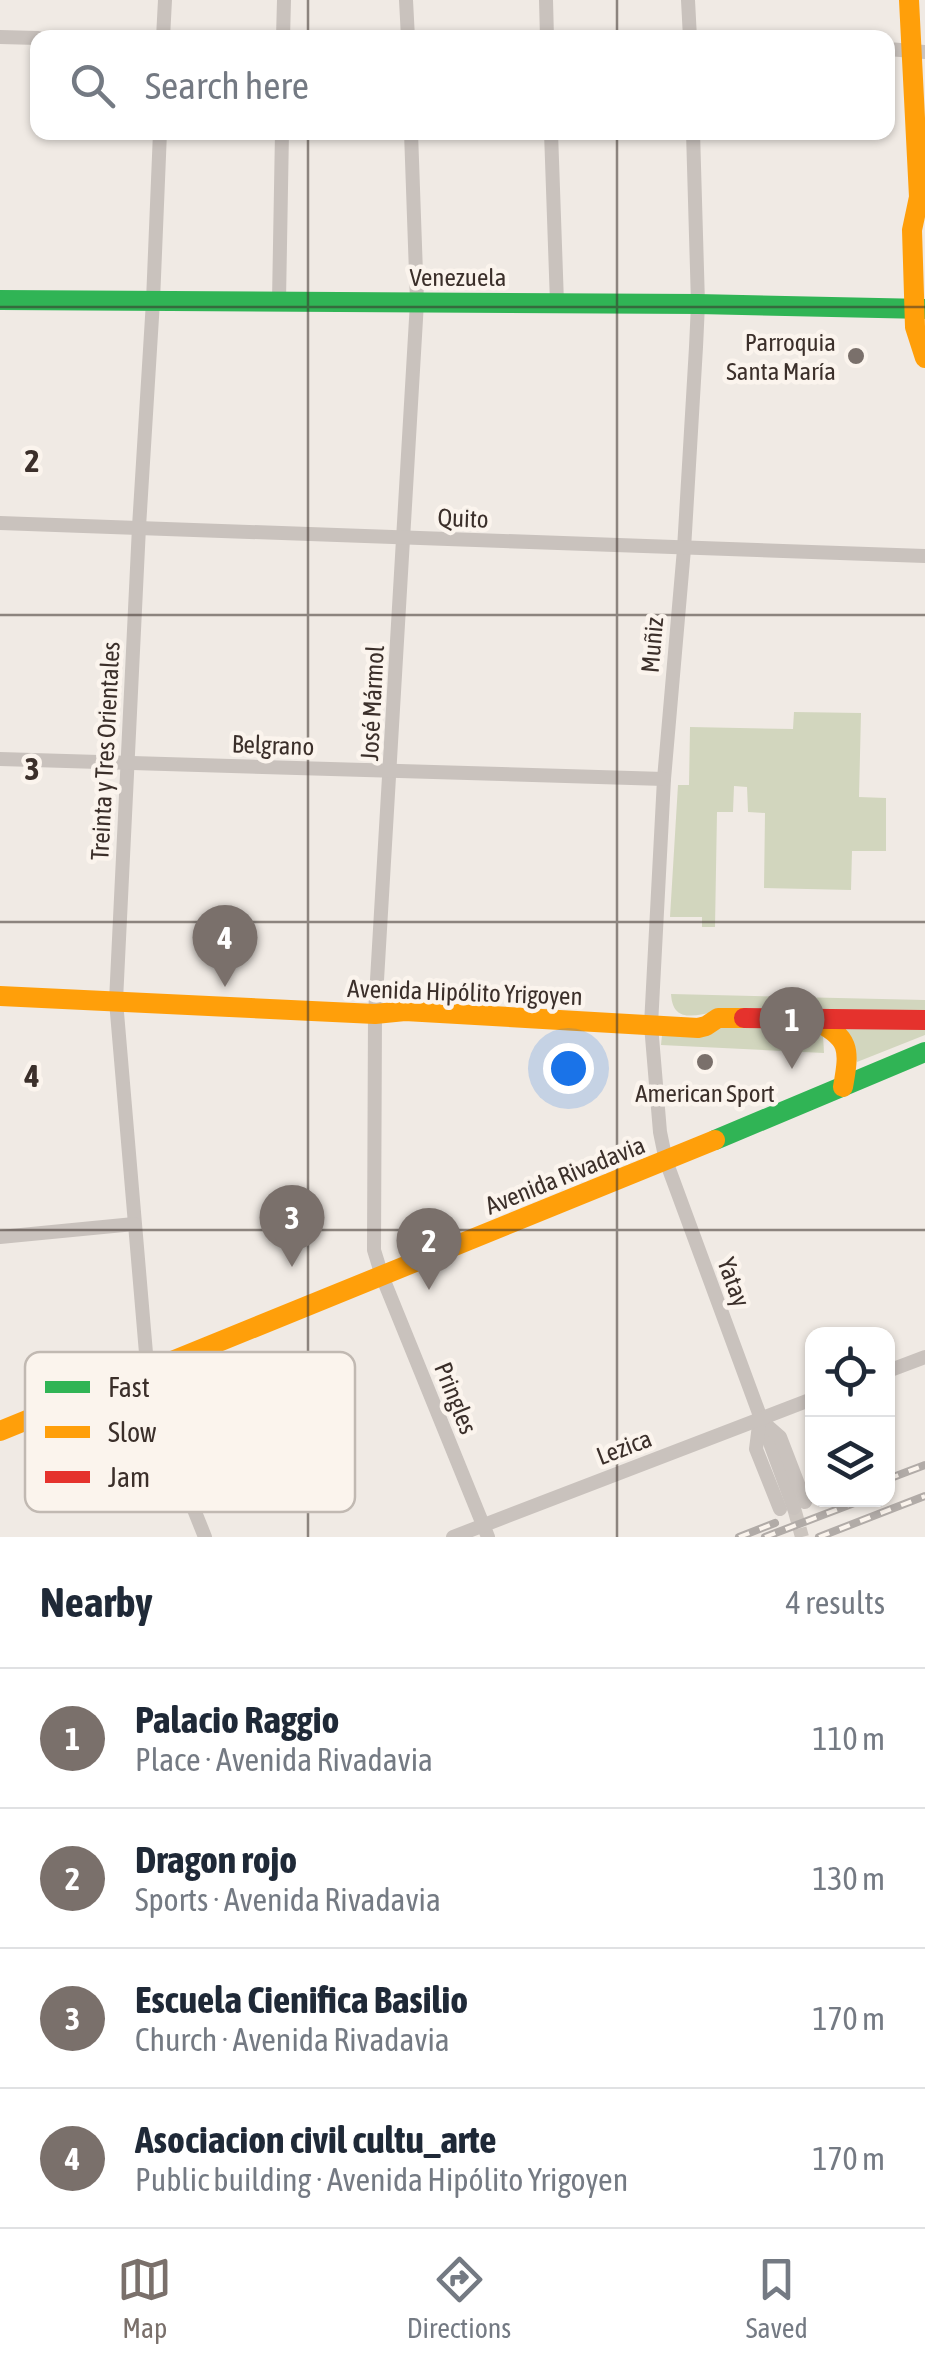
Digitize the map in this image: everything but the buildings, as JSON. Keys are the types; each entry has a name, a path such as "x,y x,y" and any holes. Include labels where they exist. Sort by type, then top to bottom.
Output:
{"main road":[{"path":"909,0 918,52 922,204 912,230 920,309 915,326 925,358"},
{"name":"Venezuela","path":"0,300 920,309"},
{"name":"Avenida Hipólito Yrigoyen","path":"0,996 375,1014 405,1011 703,1028 718,1018 925,1020"},
{"path":"814,1020 834,1030 845,1046 848,1060 843,1087"},
{"name":"Avenida Rivadavia","path":"197,1352 925,1052"},
{"name":"Avenida Rivadavia","path":"0,1432 25,1422"}],"street":[{"path":"163,30 164,0"},
{"path":"283,30 284,0"},
{"path":"406,0 408,30"},
{"path":"546,0 548,30"},
{"path":"688,0 690,30"},
{"path":"0,37 30,38"},
{"name":"Treinta y Tres Orientales","path":"146,1352 116,1001 160,140"},
{"path":"278,302 282,140"},
{"name":"José Mármol","path":"382,1276 374,1250 375,1014 417,302 411,140"},
{"path":"551,140 558,303"},
{"name":"Muñiz","path":"666,1161 652,1025 664,779 684,549 698,304 693,140"},
{"name":"Quito","path":"0,523 925,556"},
{"name":"Belgrano","path":"0,759 664,779"},
{"name":"Yatay","path":"666,1161 793,1506"},
{"path":"0,1237 134,1224"},
{"name":"Pringles","path":"382,1276 486,1531"},
{"path":"895,1369 925,1358"},
{"name":"Lezica","path":"452,1537 486,1531 805,1403"},
{"name":"Treinta y Tres Orientales","path":"195,1512 205,1537"}],"green space":[{"path":"794,712 861,713 859,797 886,798 886,851 852,851 851,890 764,888 765,813 748,812 747,787 734,786 733,812 717,812 715,927 702,927 702,917 670,917 678,785 689,785 690,727 793,729"},
{"path":"671,994 925,1000 925,1015 716,1012 693,1016 676,1010"},
{"path":"843,1025 925,1025 925,1035 857,1062"},
{"path":"720,1027 815,1029 823,1035 824,1053 661,1045 662,1035"}],"tunnel":[{"path":"794,1508 802,1537"}],"railway":[{"path":"895,1476 925,1465"},
{"path":"819,1537 925,1496"},
{"path":"765,1537 844,1507"},
{"path":"739,1537 775,1523"}],"traffic: fast":[{"path":"0,300 925,309"},
{"path":"715,1140 925,1052"}],"traffic: slow":[{"path":"909,0 919,197 912,230 915,327 925,358"},
{"path":"0,996 375,1014 405,1011 698,1028 718,1018 744,1018"},
{"path":"814,1020 835,1033 845,1046 843,1087"},
{"path":"194,1352 715,1140"},
{"path":"0,1431 25,1421"}],"traffic: jam":[{"path":"744,1018 925,1020"}],"place":[{"name":"Parroquia Santa María","path":"856,356"},
{"name":"Asociacion civil cultu_arte","path":"225,987"},
{"name":"American Sport","path":"705,1062"},
{"name":"Palacio Raggio","path":"792,1069"},
{"name":"Escuela Cienifica Basilio","path":"292,1267"},
{"name":"Dragon rojo","path":"429,1290"}]}
